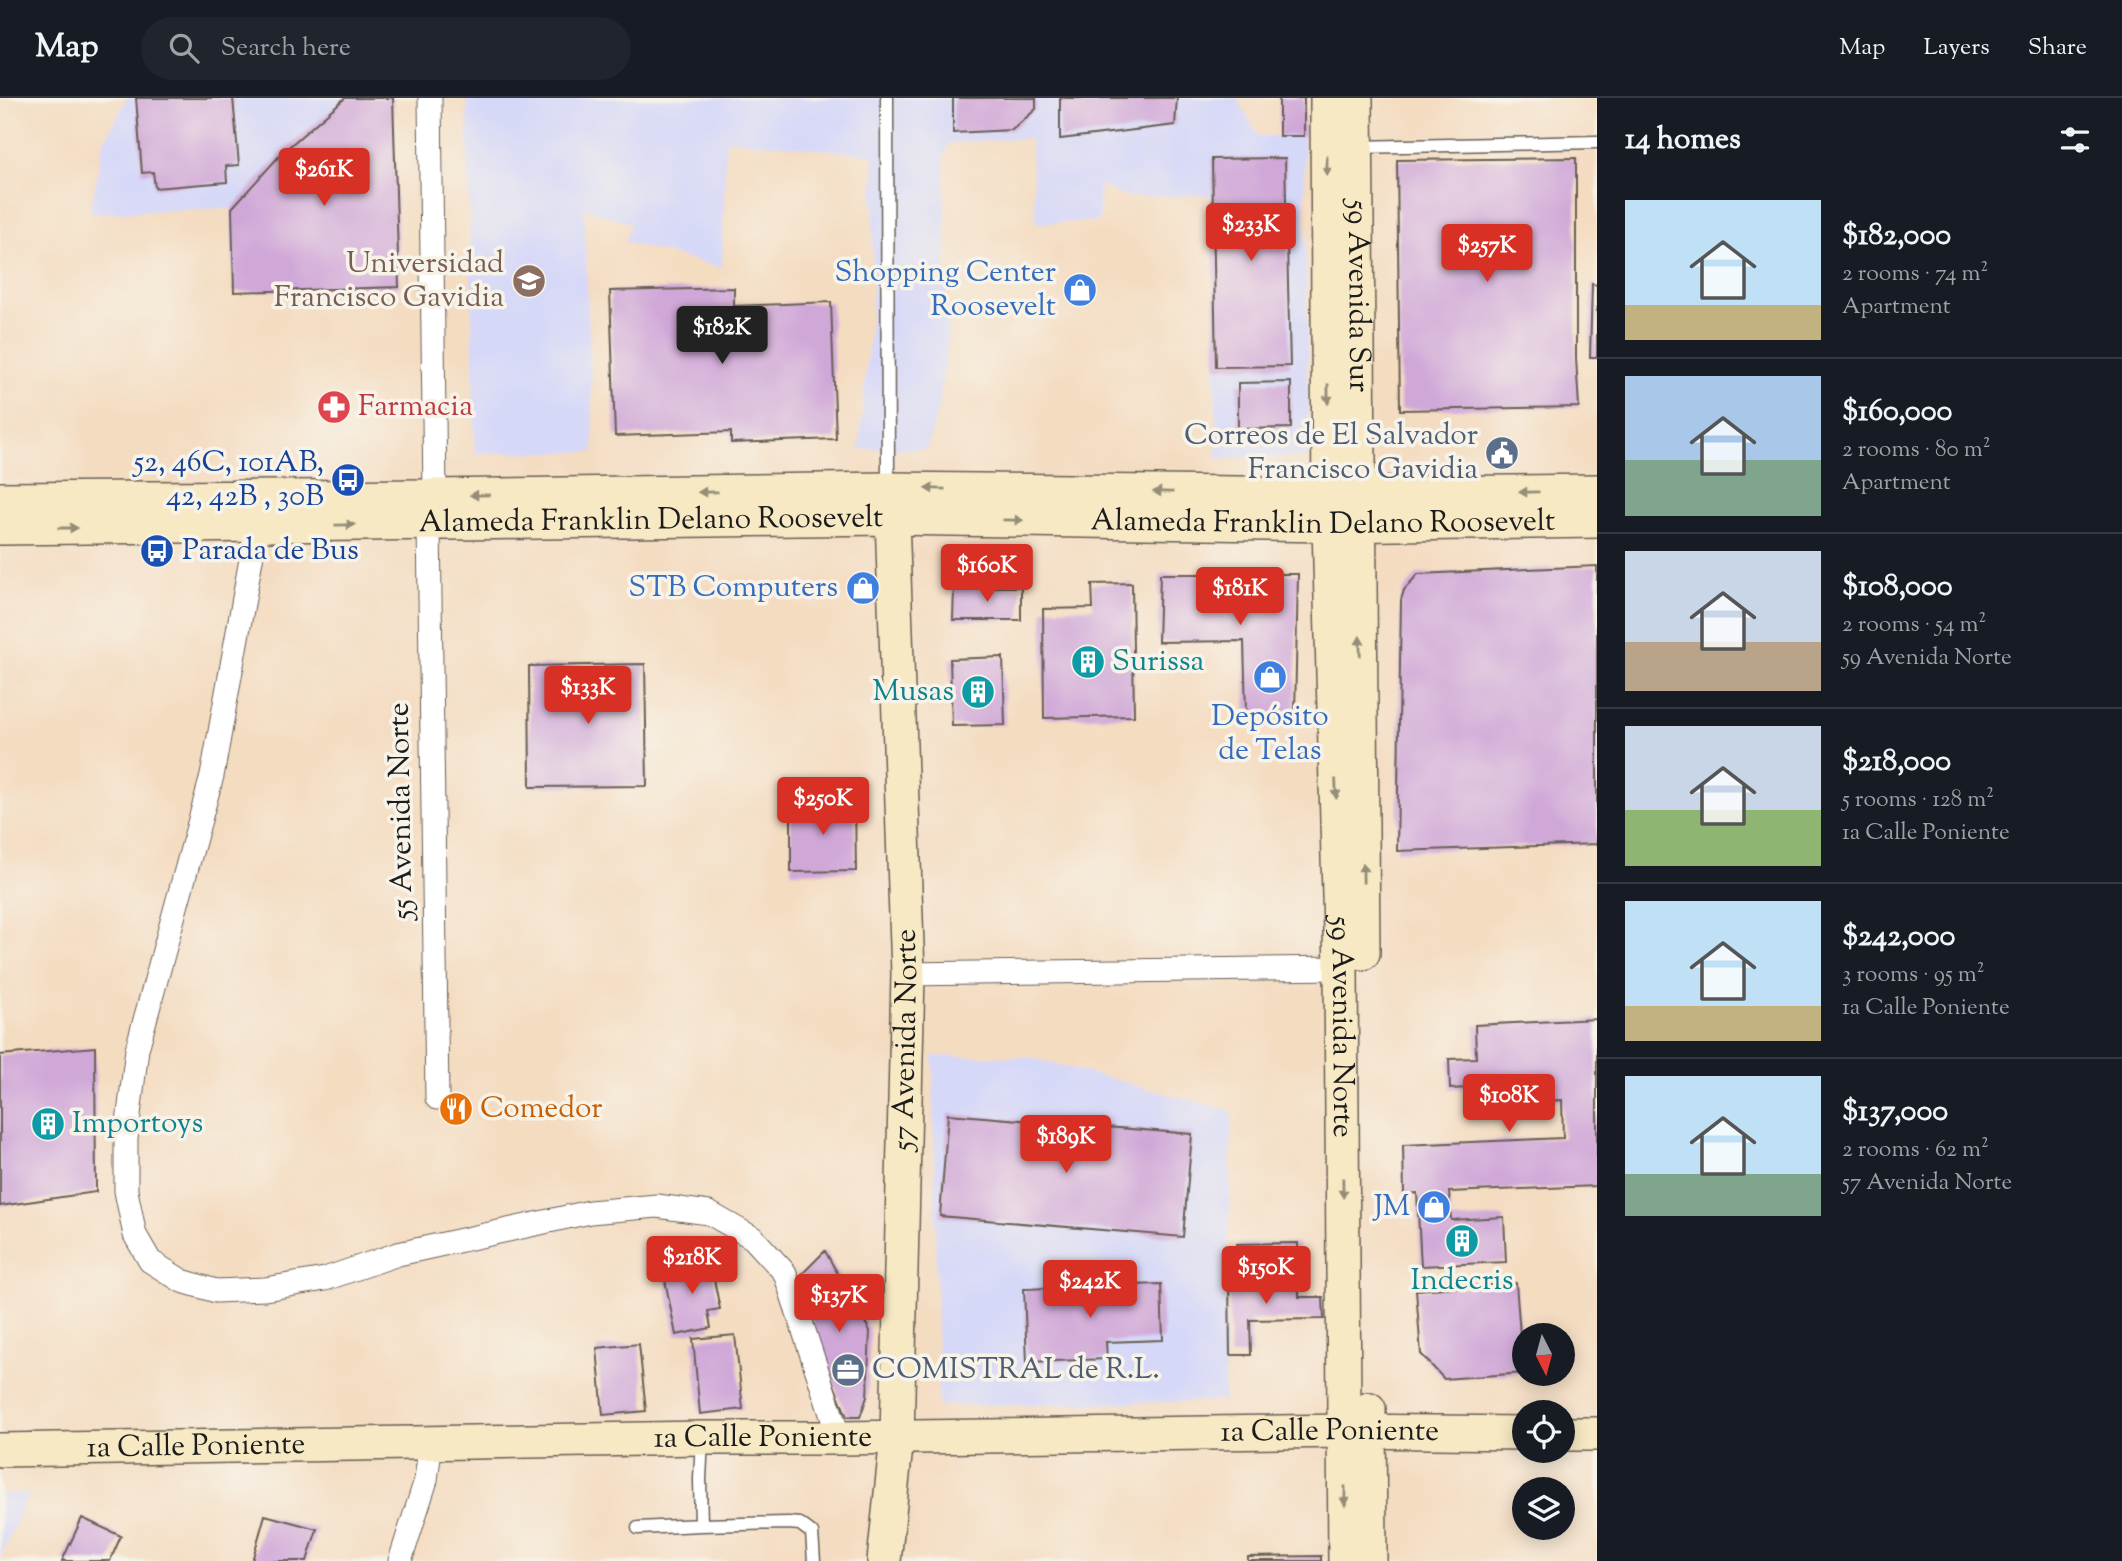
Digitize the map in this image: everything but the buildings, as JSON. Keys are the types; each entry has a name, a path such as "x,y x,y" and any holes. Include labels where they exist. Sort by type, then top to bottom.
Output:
{"main road":[{"name":"59 Avenida Sur","path":"1327,98 1343,509"},
{"name":"59 Avenida Sur","path":"1343,509 1356,98"},
{"name":"Alameda Franklin Delano Roosevelt","path":"1343,509 1597,491"},
{"name":"Alameda Franklin Delano Roosevelt","path":"0,499 432,510 890,503 1343,509 1597,521"},
{"name":"57 Avenida Norte","path":"884,1561 897,1437 908,974 890,503"},
{"name":"59 Avenida Norte","path":"1343,509 1341,968 1357,1431 1370,1561"},
{"name":"59 Avenida Norte","path":"1343,509 1357,1431 1345,1561"},
{"name":"Alameda Franklin Delano Roosevelt","path":"0,528 257,526 432,510"},
{"name":"1a Calle Poniente","path":"0,1450 431,1441 1357,1431 1512,1433"},
{"path":"1575,1434 1597,1434"}],"street":[{"name":"55 Avenida Norte","path":"430,98 437,1098"},
{"path":"257,526 212,776 137,1049 127,1139 126,1191 135,1235 150,1261 182,1281 216,1290 265,1289 325,1279 398,1254 590,1212 657,1206 709,1213 752,1238 785,1273 839,1438"},
{"path":"908,974 1341,968"},
{"path":"400,1561 426,1480 431,1441"}],"lane":[{"path":"887,98 890,503"},
{"path":"1356,147 1597,142"},
{"path":"701,1525 702,1438"},
{"path":"638,1528 788,1522 800,1524 811,1533 814,1561"}],"shaded area":[{"name":"Universidad Francisco Gavidia","path":"127,98 393,98 399,287 234,292 231,208 90,213 103,143"},
{"name":"Universidad Francisco Gavidia","path":"467,98 1237,98 1258,136 1304,136 1309,457 1217,458 1212,195 1125,197 1099,185 1099,221 1036,223 1030,138 949,143 944,156 948,340 938,406 927,449 859,449 872,305 874,155 726,139 722,268 625,242 630,223 584,208 594,452 475,453"},
{"path":"933,1056 1028,1057 1232,1111 1224,1401 938,1406"},
{"path":"0,1493 29,1493 0,1558"}],"place":[{"name":"Universidad Francisco Gavidia","path":"529,281"},
{"name":"Shopping Center Roosevelt","path":"1080,290"},
{"name":"Farmacia","path":"334,407"},
{"name":"Correos de El Salvador Francisco Gavidia","path":"1502,453"},
{"name":"52, 46C, 101AB, 42, 42B , 30B","path":"348,480"},
{"name":"Parada de Bus","path":"157,551"},
{"name":"STB Computers","path":"863,588"},
{"name":"Surissa","path":"1088,662"},
{"name":"Depósito de Telas","path":"1270,677"},
{"name":"Musas","path":"978,692"},
{"name":"Comedor","path":"456,1109"},
{"name":"Importoys","path":"48,1124"},
{"name":"JM","path":"1434,1207"},
{"name":"Indecris","path":"1462,1241"},
{"name":"COMISTRAL de R.L.","path":"848,1370"}]}
